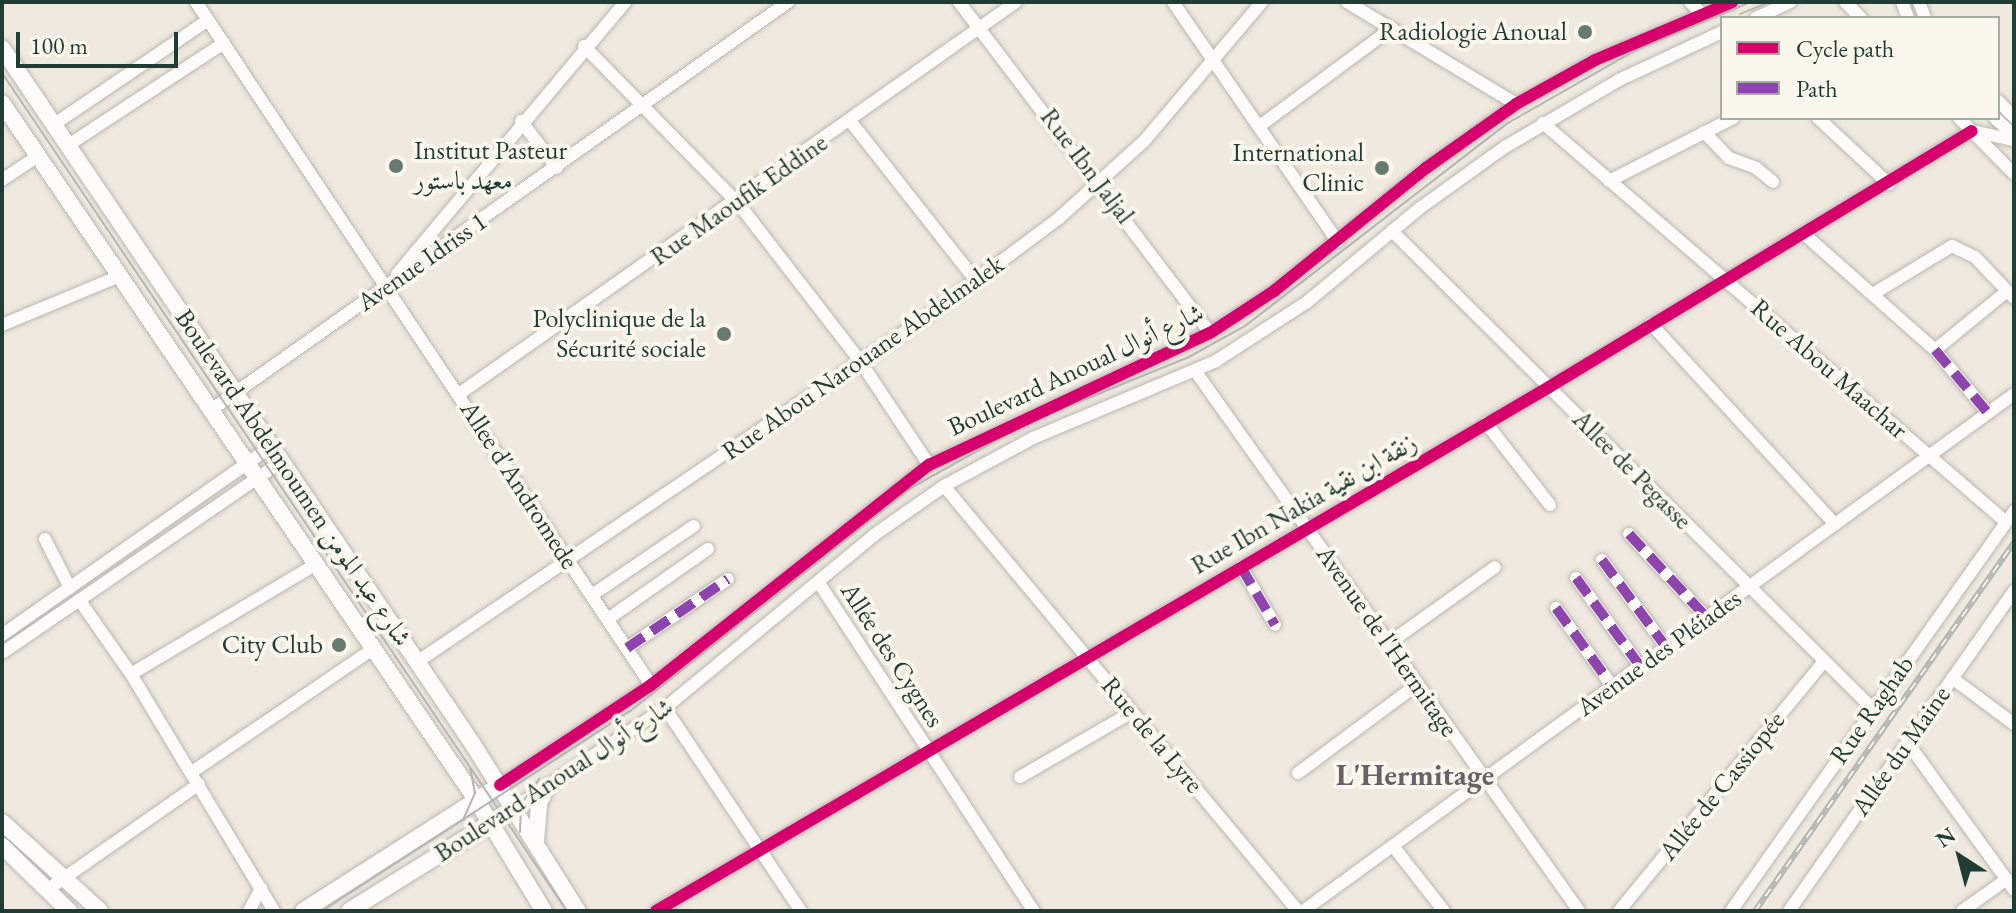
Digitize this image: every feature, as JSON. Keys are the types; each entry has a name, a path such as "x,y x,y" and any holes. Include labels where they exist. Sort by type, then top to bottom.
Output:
{"main road":[{"name":"Boulevard Abdelmoumen شارع عبد المومن","path":"2,48 500,785 578,911"},
{"name":"Boulevard Abdelmoumen شارع عبد المومن","path":"2,103 460,775 544,911"},
{"path":"421,834 454,804 460,775"},
{"name":"Boulevard Anoual شارع أنوال","path":"303,911 500,785"},
{"path":"536,840 539,803 547,787"},
{"name":"Boulevard Anoual شارع أنوال","path":"349,911 514,808"},
{"path":"2,822 60,879 100,911"},
{"path":"2,846 69,911"}],"street":[{"name":"Allee d'Andromede","path":"196,2 651,685"},
{"path":"388,286 521,121 625,2"},
{"name":"Avenue Idriss 1","path":"211,410 788,2"},
{"name":"Rue Ibn Jaljal","path":"959,2 1101,185 1210,333"},
{"name":"Rue Maoufik Eddine","path":"459,394 738,203 1016,2"},
{"path":"1173,2 1261,125 1338,242"},
{"name":"Rue Abou Narouane Abdelmalek","path":"417,662 977,282 1101,185 1215,61 1262,2"},
{"path":"1347,2 1516,104"},
{"path":"1690,2 1702,14"},
{"name":"Boulevard Anoual شارع أنوال","path":"500,785 651,685 929,465 1210,333 1338,242 1434,161 1516,104 1595,60 1732,2"},
{"path":"1760,16 1791,2"},
{"path":"53,125 208,20"},
{"path":"1261,125 1392,28"},
{"name":"Boulevard Anoual شارع أنوال","path":"514,808 665,708 944,486 1033,438 1196,372 1307,302 1392,231 1543,123 1619,80 1720,33"},
{"path":"67,146 224,43"},
{"path":"584,46 738,203 860,361 929,465"},
{"path":"1609,181 1729,120"},
{"path":"1820,120 1889,184"},
{"path":"1997,120 2014,138"},
{"path":"521,121 557,168"},
{"path":"851,122 977,282"},
{"name":"Rue Abou Maachar","path":"1543,123 2006,522"},
{"path":"1970,125 2014,138"},
{"path":"1970,125 2014,174"},
{"name":"Rue Ibn Nakia زنقة ابن نقية","path":"656,911 927,747 1549,387 1726,278 1889,184 1970,125"},
{"path":"1704,132 1729,158 1756,168 1773,182"},
{"path":"2,180 38,156"},
{"name":"Allee de Pegasse","path":"1392,231 1872,708"},
{"path":"1804,234 1935,350 1988,413"},
{"path":"1873,294 1952,246 1975,257 2011,295 1935,350"},
{"path":"2,325 120,276"},
{"path":"1651,324 1835,524"},
{"name":"Avenue de l'Hermitage","path":"1196,372 1579,911"},
{"name":"Avenue des Pléiades","path":"1301,911 2014,394"},
{"path":"1486,423 1550,505"},
{"path":"2,635 272,446"},
{"path":"2,653 282,461"},
{"name":"Rue de la Lyre","path":"944,486 1301,911"},
{"name":"Rue Raghab","path":"1731,911 2014,511"},
{"path":"592,595 694,526"},
{"path":"1629,534 1707,618"},
{"path":"45,539 70,588"},
{"path":"608,619 708,549"},
{"path":"1602,560 1666,647"},
{"path":"131,674 316,564"},
{"path":"1241,567 1275,625"},
{"path":"1389,643 1495,567"},
{"path":"1576,578 1640,666"},
{"path":"627,648 728,579"},
{"name":"Allée des Cygnes","path":"819,583 1034,911"},
{"name":"Allée du Maine","path":"1789,911 2014,591"},
{"path":"80,601 131,674 274,911"},
{"path":"1556,608 1612,686"},
{"path":"47,890 373,649"},
{"name":"Allée de Cassiopée","path":"1619,911 1824,661"},
{"path":"1952,678 2014,724"},
{"path":"1298,773 1418,684"},
{"path":"665,708 801,911"},
{"path":"1020,777 1132,712"},
{"path":"1907,742 2010,884 1962,911"},
{"path":"1393,846 1444,911"},
{"path":"249,911 261,888"}],"tram line":[{"path":"322,911 629,712 911,488 1029,422 1187,358 1245,326 1508,123 1636,50 1751,2"},
{"path":"1740,14 1770,2"},
{"path":"2,73 567,911"},
{"path":"463,820 475,793 470,768"},
{"path":"520,832 521,804 539,779"}],"railway":[{"path":"1755,911 2014,542"}],"marked path":[{"path":"1935,350 1988,413"},
{"path":"1629,534 1707,618"},
{"path":"1602,560 1666,647"},
{"path":"1241,567 1275,625"},
{"path":"1576,578 1640,666"},
{"path":"627,648 728,579"},
{"path":"1556,608 1612,686"}],"cycle path":[{"path":"500,785 651,685 929,465 1210,333 1274,291 1426,168 1516,104 1595,60 1732,2"},
{"path":"656,911 1549,387 1972,131"}],"place":[{"name":"Radiologie Anoual","path":"1585,32"},
{"name":"Institut Pasteur معهد باستور","path":"396,166"},
{"name":"International Clinic","path":"1382,168"},
{"name":"Polyclinique de la Sécurité sociale","path":"724,334"},
{"name":"City Club","path":"339,645"}],"district":[{"name":"L'Hermitage","path":"1415,775"}]}
